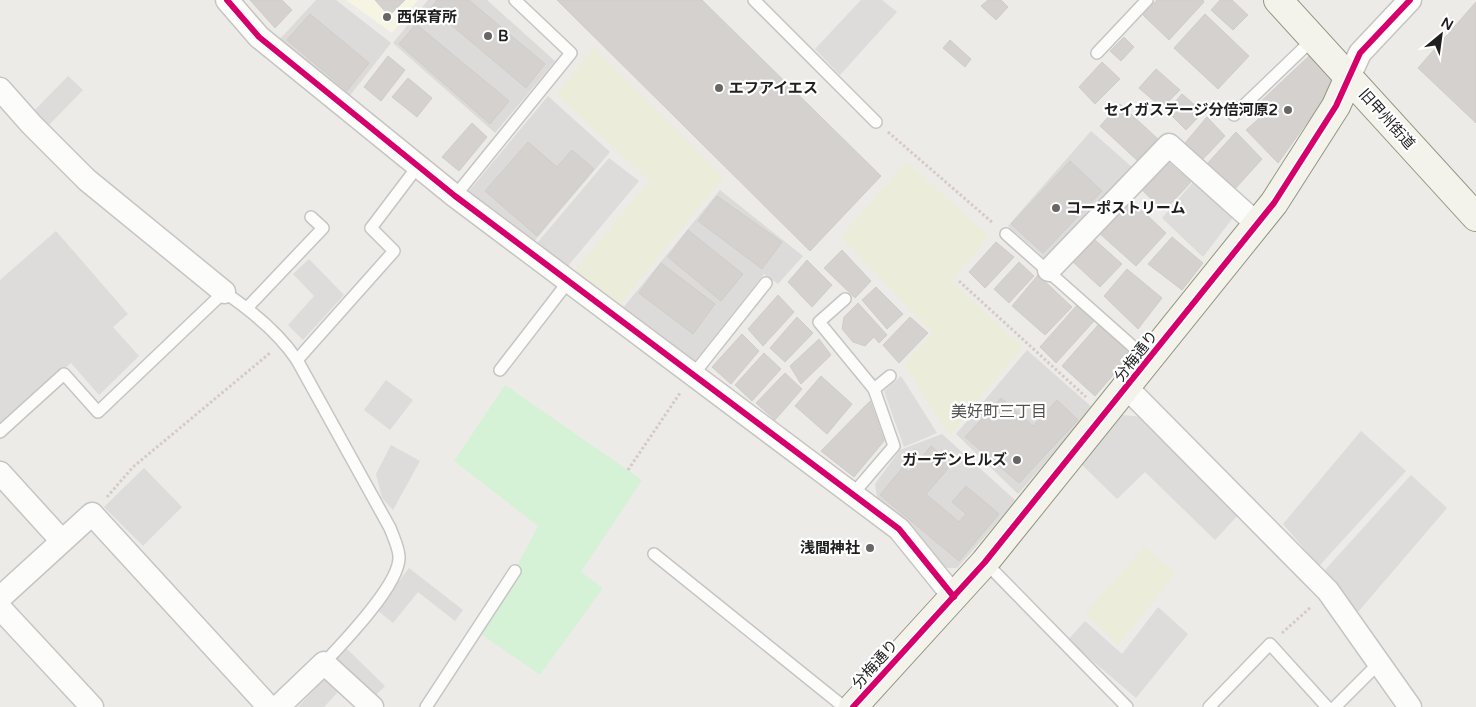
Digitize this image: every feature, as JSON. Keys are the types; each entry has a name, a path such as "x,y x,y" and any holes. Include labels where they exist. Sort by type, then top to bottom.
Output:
{"street":[{"path":"227,0 259,37 455,196 692,376 899,529 954,597"},
{"name":"旧甲州街道","path":"1278,0 1476,216"},
{"name":"分梅通り","path":"853,707 986,562 1274,203 1336,106 1360,53 1410,0"},
{"path":"0,89 31,124 87,180 224,292"},
{"path":"1049,270 1169,145 1257,224"},
{"path":"1127,388 1328,591 1410,707"},
{"path":"0,473 62,541"},
{"path":"0,598 92,514 269,707"},
{"path":"0,608 92,707"},
{"path":"278,707 324,663 372,707"}],"lane":[{"path":"455,196 571,53 515,0"},
{"path":"754,0 876,122"},
{"path":"1097,53 1148,0"},
{"path":"1234,115 1314,39"},
{"path":"298,360 394,251 371,228 418,166"},
{"path":"247,308 323,228 311,217"},
{"path":"1006,234 1049,270 1149,361"},
{"path":"500,370 568,282"},
{"path":"692,376 766,283"},
{"path":"0,432 64,374 98,412 224,292 247,308 284,341 298,360 385,519 399,557 396,572 378,600 324,663"},
{"path":"845,299 819,322 874,389 894,446 852,495"},
{"path":"874,389 890,376"},
{"path":"654,554 844,707"},
{"path":"986,562 1127,707"},
{"path":"426,707 515,571"},
{"path":"1209,707 1273,642 1327,707"},
{"path":"1335,707 1378,664"}],"path":[{"path":"876,122 1006,234"},
{"path":"959,281 1105,415"},
{"path":"92,514 133,467 284,341"},
{"path":"628,470 692,376"},
{"path":"1273,642 1328,591"}],"shaded area":[{"path":"316,0 336,0 391,43 348,98 279,40"},
{"name":"西保育所","path":"346,0 418,0 392,33"},
{"path":"428,0 487,0 555,61 495,133 393,43"},
{"path":"861,0 882,0 897,12 840,75 815,49"},
{"path":"594,47 724,177 619,306 575,270 650,180 556,95"},
{"path":"68,76 83,90 46,128 31,114"},
{"path":"548,96 610,152 533,243 469,191"},
{"name":"コーポストリーム","path":"1091,131 1132,167 1048,261 1008,226"},
{"path":"609,158 639,181 567,267 537,243"},
{"path":"906,161 989,236 952,281 1023,347 950,436 904,365 932,333 841,237"},
{"path":"1195,180 1235,215 1203,257 1162,218"},
{"path":"720,190 803,256 778,284 764,274 692,365 622,309"},
{"path":"56,231 128,314 113,327 139,356 99,395 71,363 0,425 0,280"},
{"path":"309,259 344,295 303,340 288,325 314,296 293,274"},
{"name":"ガーデンヒルズ","path":"1027,350 1093,408 1018,494 956,434"},
{"path":"901,376 937,433 904,447 884,391"},
{"path":"386,380 413,400 390,430 364,410"},
{"path":"1122,415 1143,417 1239,514 1215,540 1145,472 1117,499 1080,463"},
{"path":"1361,431 1406,471 1319,566 1283,524"},
{"path":"942,434 1016,501 957,568 944,568 878,505 875,484 900,450"},
{"path":"391,445 420,461 393,510 382,498 376,474"},
{"path":"144,468 182,507 143,546 104,507"},
{"path":"1411,475 1447,508 1358,612 1325,570"},
{"path":"1145,546 1175,574 1118,646 1085,613"},
{"path":"409,568 463,610 455,621 418,592 393,623 377,610"},
{"path":"1158,607 1188,634 1136,698 1068,640 1085,621 1122,654"},
{"path":"345,647 385,686 373,698 333,657"},
{"path":"325,678 339,691 324,707 298,707"}],"green space":[{"path":"505,385 642,480 581,572 603,588 540,675 481,634 538,526 454,461"}],"building":[{"path":"250,0 282,0 292,10 275,28"},
{"path":"375,0 405,0 389,16"},
{"name":"B","path":"437,0 469,0 545,64 526,88 431,8"},
{"name":"エフアイエス","path":"557,0 702,0 881,176 810,251"},
{"path":"988,0 1001,0 1008,7 996,20 981,6"},
{"path":"1157,0 1203,0 1204,2 1169,40 1143,15"},
{"path":"1220,0 1232,0 1248,15 1233,30 1211,10"},
{"path":"1476,2 1476,123 1418,68"},
{"path":"310,14 369,63 347,91 287,40"},
{"path":"1205,14 1249,56 1218,89 1174,48"},
{"path":"416,24 509,101 490,124 399,44"},
{"path":"1124,37 1134,47 1121,61 1110,51"},
{"path":"950,40 971,59 965,67 943,48"},
{"path":"388,56 405,70 381,101 364,87"},
{"name":"セイガステージ分倍河原2","path":"1309,56 1335,83 1278,163 1246,130 1264,114 1256,106"},
{"path":"1102,62 1120,79 1095,104 1079,87"},
{"path":"1156,69 1180,90 1162,108 1139,88"},
{"path":"408,78 432,98 417,117 392,97"},
{"path":"1182,94 1203,112 1186,130 1167,111"},
{"path":"1120,104 1159,140 1140,163 1100,126"},
{"path":"1207,117 1225,136 1203,159 1185,143"},
{"path":"472,123 487,137 459,171 442,157"},
{"path":"1236,132 1262,159 1234,190 1206,165"},
{"path":"528,142 557,167 572,150 594,169 537,236 485,191"},
{"name":"コーポストリーム","path":"1070,161 1102,191 1043,253 1011,224"},
{"path":"1168,162 1191,182 1164,211 1141,189"},
{"path":"717,196 782,242 762,269 698,221"},
{"path":"1131,200 1166,233 1136,266 1099,233"},
{"path":"688,230 743,274 721,301 668,257"},
{"path":"1172,237 1203,263 1182,290 1148,264"},
{"path":"1094,239 1122,264 1100,287 1072,261"},
{"path":"996,242 1014,257 985,288 969,272"},
{"path":"842,250 871,281 855,298 824,268"},
{"path":"807,260 832,285 812,307 788,282"},
{"path":"1019,262 1034,276 1009,303 994,289"},
{"path":"661,263 715,304 693,334 639,293"},
{"path":"1127,269 1162,298 1138,329 1104,296"},
{"path":"1038,275 1072,307 1045,335 1012,306"},
{"path":"876,287 903,314 887,329 862,300"},
{"path":"778,295 794,312 763,346 748,329"},
{"path":"858,303 887,335 879,343 874,337 865,346 853,342 842,329 844,317"},
{"path":"1078,304 1094,321 1056,363 1040,347"},
{"path":"797,317 813,333 785,362 770,348"},
{"path":"910,317 928,333 899,363 883,345"},
{"path":"1099,324 1132,353 1095,396 1062,366"},
{"path":"742,334 759,351 731,384 712,367"},
{"path":"819,339 831,355 801,384 790,366"},
{"path":"764,353 781,369 752,401 735,385"},
{"path":"785,373 802,389 775,420 756,403"},
{"path":"821,376 852,404 827,434 795,406"},
{"name":"ガーデンヒルズ","path":"1001,398 1033,426 1057,400 1078,420 1019,483 965,437"},
{"path":"870,401 884,441 854,477 821,451"},
{"path":"931,446 952,464 926,494 959,522 966,514 952,502 966,486 999,514 959,561 880,495 903,467 909,472"}],"cycle path":[{"path":"227,0 259,37 455,196 899,529 954,597"},
{"path":"853,707 985,562 1274,203 1336,106 1360,53 1410,0"}],"place":[{"name":"西保育所","path":"387,17"},
{"name":"B","path":"488,36"},
{"name":"エフアイエス","path":"719,88"},
{"name":"セイガステージ分倍河原2","path":"1288,110"},
{"name":"コーポストリーム","path":"1056,208"},
{"name":"ガーデンヒルズ","path":"1017,460"},
{"name":"浅間神社","path":"870,548"}],"district":[{"name":"美好町三丁目","path":"999,411"}]}
